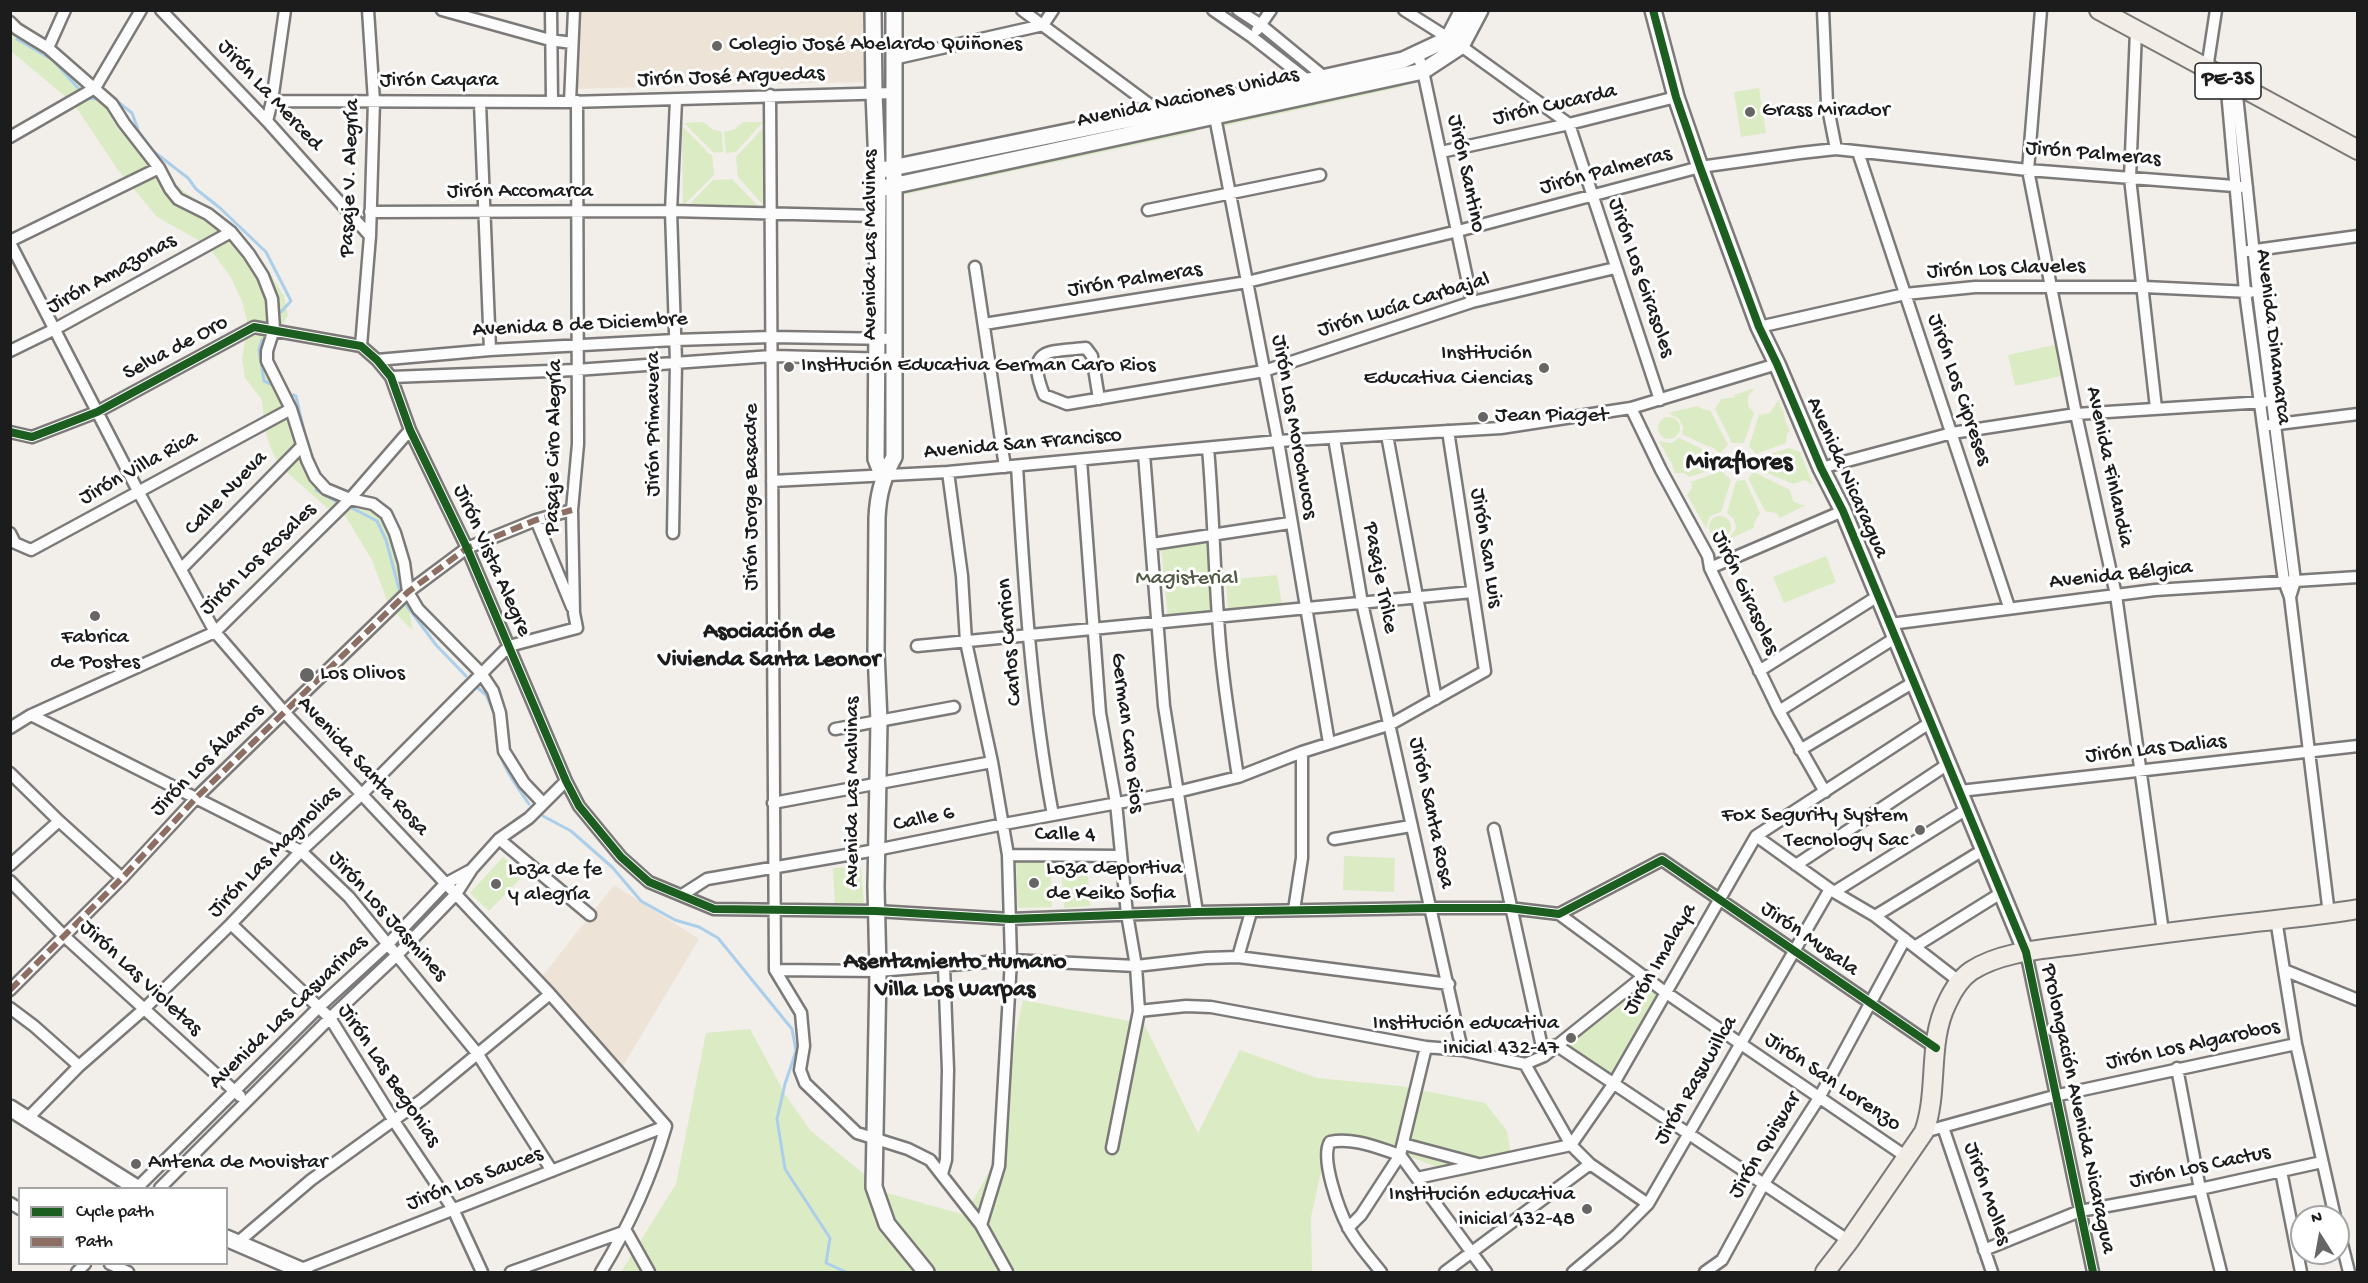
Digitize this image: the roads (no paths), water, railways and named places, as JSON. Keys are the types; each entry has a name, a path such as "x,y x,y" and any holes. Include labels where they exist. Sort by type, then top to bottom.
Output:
{"highway":[{"name":"PE-3S","path":"2099,10 2358,150"},
{"path":"1825,1272 1850,1241 1924,1132 1930,1115 1939,1025 1946,1004 1960,982 1971,971 1996,960 2025,952 2163,932 2358,909"}],"street":[{"path":"48,48 65,10"},
{"path":"10,137 95,88 141,10"},
{"name":"Jirón La Merced","path":"161,10 267,121 370,236"},
{"name":"Pasaje V. Alegría","path":"361,346 370,236 374,102 368,10"},
{"path":"442,10 572,44"},
{"path":"551,10 552,101"},
{"name":"Pasaje Ciro Alegría","path":"574,10 572,44 577,212 578,444 572,510 574,613"},
{"name":"Avenida Las Malvinas","path":"873,10 878,189 876,459 883,477"},
{"name":"Avenida Las Malvinas","path":"894,10 896,169 894,457 883,477 878,497 877,518 879,722 876,911 878,970 874,1187 887,1224 926,1272"},
{"path":"1022,10 1165,120"},
{"path":"893,59 1043,25 1053,10"},
{"path":"1213,10 1252,37 1323,93"},
{"path":"1238,10 1261,25 1340,90"},
{"path":"1252,37 1271,10"},
{"path":"1404,10 1569,124"},
{"name":"Avenida Naciones Unidas","path":"1454,43 1463,10"},
{"name":"Avenida Naciones Unidas","path":"877,171 1165,120 1215,117 1424,71 1454,43 1480,10"},
{"name":"Avenida Nicaragua","path":"1653,10 1676,97 1759,327 1821,468 1843,511 2025,952"},
{"path":"1823,10 1827,103 1836,149"},
{"name":"Avenida Finlandia","path":"2041,10 2028,170 2076,414 2116,595 2163,932"},
{"path":"2206,69 2216,10"},
{"path":"267,121 272,101 281,13"},
{"path":"13,28 48,48 112,104 159,168 178,199 208,214 231,232 263,276 272,299 274,329 267,351 267,361 291,409 302,446 315,477 326,489 350,499 373,504 386,514 395,533 404,563 408,592 418,609 481,672 493,691 500,713 504,751 524,783 543,803"},
{"path":"2136,31 2130,178 2156,408"},
{"name":"Avenida Naciones Unidas","path":"878,189 1165,120 1325,77 1403,60 1454,43"},
{"name":"Jirón Santino","path":"1418,55 1424,71 1472,302"},
{"name":"Avenida Dinamarca","path":"2231,83 2235,186 2245,292 2260,403 2269,425"},
{"name":"Avenida Dinamarca","path":"2231,83 2247,187 2272,402 2269,425 2329,914"},
{"name":"Jirón José Arguedas","path":"573,102 894,93"},
{"name":"Jirón Jorge Basadre","path":"770,95 775,970"},
{"name":"Jirón Cucarda","path":"1441,152 1569,124 1676,97"},
{"name":"Jirón Primavera","path":"674,533 676,362 671,211 676,100"},
{"name":"Jirón Cayara","path":"272,101 573,102"},
{"path":"480,103 490,350"},
{"name":"Jirón Los Morochucos","path":"1215,117 1278,441 1290,523 1329,743"},
{"name":"Jirón Los Girasoles","path":"1569,124 1660,400"},
{"name":"Jirón Palmeras","path":"984,324 1247,282 1458,231 1700,167 1836,149 2028,170 2247,187"},
{"name":"Jirón Los Cipreses","path":"1858,152 2009,607"},
{"path":"10,242 159,168"},
{"path":"1148,210 1320,175"},
{"name":"Jirón Accomarca","path":"370,212 671,211 876,216"},
{"name":"Jirón Amazonas","path":"10,351 55,329 231,232"},
{"path":"2242,252 2358,236"},
{"name":"Avenida Santa Rosa","path":"10,242 138,491 215,632 284,712 550,994 666,1126"},
{"path":"975,267 1005,467"},
{"name":"Jirón Lucía Carbajal","path":"1099,399 1092,356 1086,348 1041,355 1037,361 1040,386 1044,395 1067,404 1099,399 1264,371 1472,302 1615,268"},
{"name":"Jirón Los Claveles","path":"1759,327 1905,294 1975,287 2144,287 2258,292"},
{"name":"Selva de Oro","path":"10,432 32,437 97,412 254,327 274,329"},
{"path":"274,329 361,346 377,360"},
{"name":"Avenida 8 de Diciembre","path":"377,360 490,350 675,340 771,337 896,339"},
{"name":"Avenida 8 de Diciembre","path":"391,377 576,370 772,356 895,359"},
{"name":"Jirón Vista Alegre","path":"377,360 391,377 410,430 467,548 566,781 579,806 621,857 649,882 714,909 876,911 1010,919 1197,912 1431,908 1509,908 1559,914"},
{"name":"Avenida San Francisco","path":"772,481 883,477 1278,441 1501,428 1631,408 1777,364"},
{"path":"1821,468 1952,433 2076,414 2272,402"},
{"name":"Jirón Girasoles","path":"1631,408 1661,470 1708,556 1710,568 1779,711 1825,792"},
{"name":"Jirón Villa Rica","path":"10,533 15,543 31,550 291,409"},
{"path":"2269,425 2358,414"},
{"name":"Jirón Los Rosales","path":"10,728 31,715 215,632 350,499 410,430"},
{"name":"Jirón San Luis","path":"1448,431 1485,671"},
{"path":"1387,435 1436,699"},
{"name":"Pasaje Trilce","path":"1334,438 1362,603 1391,724"},
{"name":"Calle Nueva","path":"181,569 302,446"},
{"path":"1208,448 1224,684 1238,777"},
{"path":"1144,454 1164,706 1197,912"},
{"name":"German Caro Rios","path":"1081,460 1100,714 1116,803 1127,914 1136,966 1139,1011 1112,1148"},
{"name":"Carlos Carrion","path":"1017,466 1028,636 1042,756 1053,814"},
{"path":"948,472 962,576 966,642 992,762 1008,855 1011,960 999,1166 981,1225"},
{"name":"Jirón Los Álamos","path":"10,990 122,878 197,797 408,592 467,548 536,520 572,510"},
{"path":"1710,568 1843,511"},
{"path":"536,520 574,613"},
{"path":"1152,544 1290,523"},
{"name":"Avenida Bélgica","path":"1892,631 2009,607 2116,595 2358,577"},
{"path":"917,646 1472,592"},
{"path":"1759,671 1878,596"},
{"name":"Jirón Las Magnolias","path":"28,1118 79,1066 143,1010 231,924 301,851 361,795 509,646 577,628 574,613"},
{"path":"1779,711 1892,631"},
{"name":"Calle 6","path":"682,895 707,879 876,850 1053,814 1177,792 1238,777 1302,752 1391,724 1485,671"},
{"path":"1800,750 1914,682"},
{"path":"835,729 954,707"},
{"name":"Jirón Los Jasmines","path":"31,715 301,851 349,897 477,1053 552,1171"},
{"name":"Jirón Imalaya","path":"1571,1145 1614,1083 1756,836 1931,722"},
{"name":"Jirón Santa Rosa","path":"1391,724 1411,826 1449,984 1462,1050"},
{"name":"Jirón Las Dalias","path":"1960,791 2358,746"},
{"path":"1294,910 1302,858 1302,752"},
{"path":"773,803 992,762"},
{"path":"1796,865 1948,764"},
{"path":"10,773 122,878"},
{"name":"Avenida Las Casuarinas","path":"161,1187 330,1017 398,954 456,894 472,869 499,840 529,818 566,781"},
{"path":"1832,891 1967,809"},
{"path":"10,865 59,821"},
{"path":"1334,839 1411,826"},
{"path":"1494,830 1509,908 1544,1056"},
{"path":"1756,836 1832,891 1875,916 1960,982"},
{"path":"499,840 590,915"},
{"path":"1875,916 1983,850"},
{"name":"Calle 4","path":"1008,855 1121,856"},
{"name":"Jirón Musala","path":"1559,914 1662,860 1936,1048"},
{"name":"Avenida Las Casuarinas","path":"138,1187 319,1007 389,943 445,884 472,869"},
{"name":"Jirón Las Violetas","path":"10,880 64,936 246,1102"},
{"name":"Jirón Rasuwillca","path":"1573,1272 1617,1235 1648,1204 1832,891"},
{"path":"1916,946 2001,893"},
{"path":"1238,957 1251,912"},
{"name":"Jirón San Lorenzo","path":"1559,914 1665,992 1908,1158"},
{"path":"2276,919 2296,1044 2333,1205"},
{"name":"Jirón Las Begonias","path":"231,924 330,1017 394,1121 453,1209 482,1272"},
{"name":"Jirón Quisuar","path":"1705,1272 1722,1260 1763,1185 1819,1098 1905,939"},
{"name":"Prolongación Avenida Nicaragua","path":"2025,952 2093,1272"},
{"path":"775,970 878,970 1011,960 1136,966 1206,958 1238,957 1449,984"},
{"path":"942,1174 946,1160 948,1070 944,966"},
{"path":"775,970 801,1013 804,1046 800,1076 814,1093 857,1133 908,1149 930,1160 981,1225 1007,1272"},
{"path":"2284,970 2358,1000"},
{"path":"1139,1011 1211,1006 1426,1047 1462,1050 1525,1064 1544,1056 1644,976"},
{"path":"302,1271 232,1241 311,1180 394,1121 550,994"},
{"path":"10,1008 79,1066"},
{"name":"Jirón Los Algarobos","path":"1924,1132 2054,1096 2296,1044"},
{"path":"1556,1045 1850,1241"},
{"path":"1348,1228 1361,1215 1402,1149 1426,1047"},
{"path":"1525,1064 1571,1145 1590,1164 1648,1204"},
{"path":"2177,1068 2200,1189 2221,1272"},
{"path":"10,1108 135,1187"},
{"path":"601,1272 626,1231 666,1126"},
{"name":"Jirón Los Sauces","path":"302,1271 666,1126"},
{"name":"Jirón Molles","path":"1943,1127 1992,1272"},
{"path":"1381,1272 1348,1228 1337,1200 1327,1158 1327,1147 1330,1142 1341,1140 1402,1149 1480,1165"},
{"path":"1417,1178 1571,1145"},
{"path":"1402,1149 1417,1178 1486,1272"},
{"name":"Jirón Los Cactus","path":"1984,1250 2080,1211 2200,1189 2322,1162"},
{"path":"1445,1272 1590,1164"},
{"path":"2281,1171 2301,1272"},
{"path":"511,1272 626,1231"},
{"path":"626,1231 649,1272"},
{"path":"114,1265 128,1272"}],"waterway":[{"path":"17,39 53,60 78,88"},
{"path":"88,98 96,99"},
{"path":"118,102 132,113 139,132 153,151 188,178 196,189 220,208 266,252 291,301 281,312"},
{"path":"262,340 259,350 264,381 271,384"},
{"path":"293,395 296,396 305,435"},
{"path":"308,447 313,459"},
{"path":"316,490 337,502"},
{"path":"352,508 377,521 386,540 399,589"},
{"path":"407,606 436,645 466,676"},
{"path":"478,688 486,695 495,715"},
{"path":"497,731 502,761 529,804"},
{"path":"543,816 571,831 612,867 641,901 675,920 699,927 718,938 792,1029 796,1051 777,1119 785,1169 830,1238 826,1263 846,1272"}],"place":[{"name":"Colegio José Abelardo Quiñones","path":"717,46"},
{"name":"Grass Mirador","path":"1750,112"},
{"name":"Institución Educativa German Caro Rios","path":"789,367"},
{"name":"Institución Educativa Ciencias","path":"1544,368"},
{"name":"Jean Piaget","path":"1483,417"},
{"name":"Fabrica de Postes","path":"95,616"},
{"name":"Los Olivos","path":"307,675"},
{"name":"Fox Segurity System Tecnology Sac","path":"1920,830"},
{"name":"Loza deportiva de Keiko Sofia","path":"1034,883"},
{"name":"Loza de fe y alegría","path":"496,884"},
{"name":"Institución educativa inicial 432-47","path":"1571,1038"},
{"name":"Antena de Movistar","path":"136,1164"},
{"name":"Institución educativa inicial 432-48","path":"1587,1209"}],"district":[{"name":"Miraflores","path":"1739,464"},
{"name":"Asociación de Vivienda Santa Leonor","path":"769,647"},
{"name":"Asentamiento Humano Villa Los Warpas","path":"955,977"}],"park label":[{"name":"Magisterial","path":"1187,580"}]}
